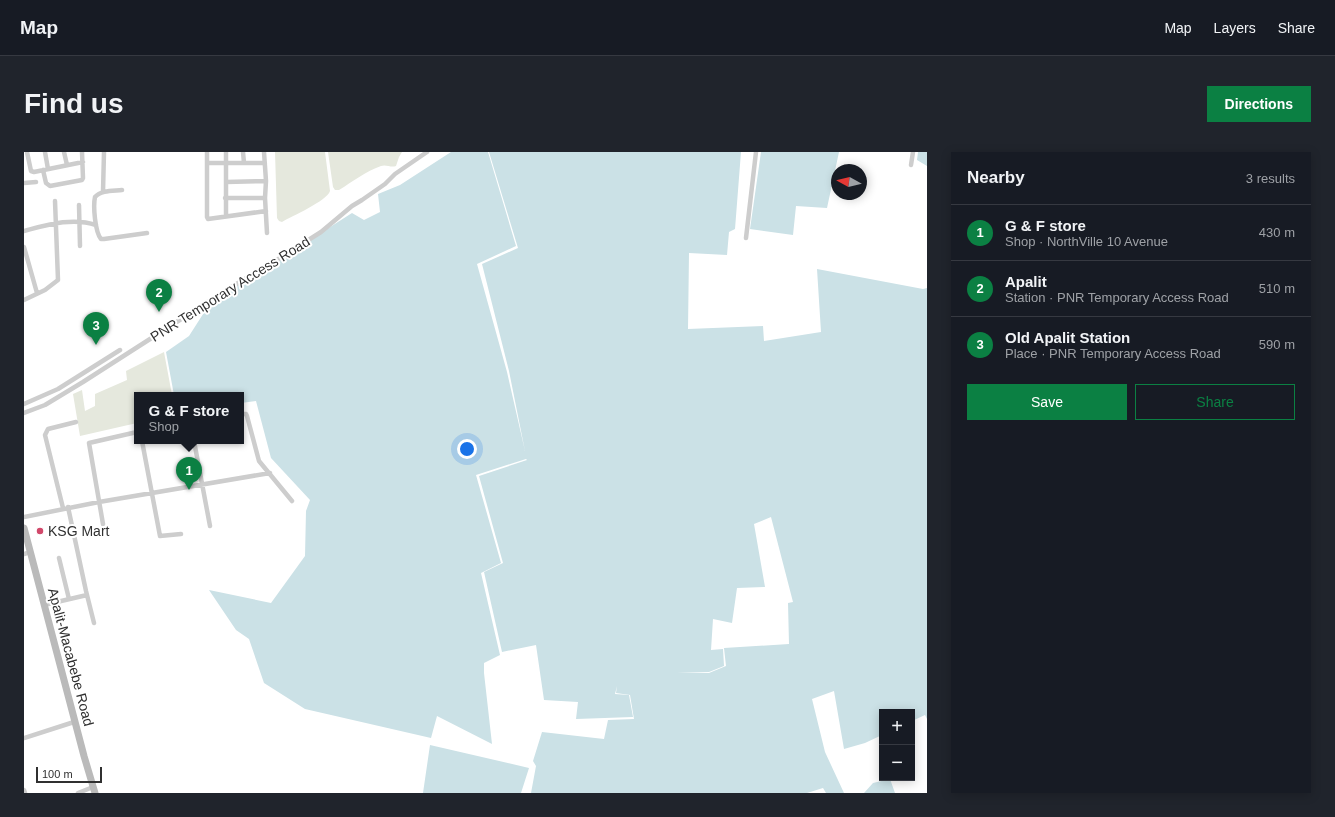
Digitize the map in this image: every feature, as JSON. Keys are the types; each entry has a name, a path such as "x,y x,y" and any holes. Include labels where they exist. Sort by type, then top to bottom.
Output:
{"main road":[{"name":"Apalit-Macabebe Road","path":"24,528 27,553 61,665 74,722 94,790"}],"street":[{"path":"27,152 31,171 34,172 83,162"},
{"path":"45,152 46,183 50,186 78,182 82,180 82,152"},
{"path":"64,152 67,165"},
{"path":"103,192 104,152"},
{"path":"207,152 207,217 210,219 266,211"},
{"path":"226,152 226,216"},
{"path":"243,152 244,163"},
{"path":"264,152 267,233"},
{"name":"PNR Temporary Access Road","path":"24,413 45,405 83,382 228,289 298,247 321,232 352,206 385,184 399,171 428,152"},
{"path":"746,238 756,152"},
{"path":"911,165 913,152"},
{"path":"208,163 265,163"},
{"path":"226,182 266,181"},
{"path":"24,183 36,182"},
{"path":"122,190 103,192 95,197 96,224 99,236 101,239 147,233"},
{"path":"225,198 265,198"},
{"path":"24,300 45,290 58,280 55,201"},
{"path":"79,205 80,246"},
{"path":"24,231 56,223 80,221 96,224"},
{"path":"24,247 37,293"},
{"path":"24,404 58,389 120,350"},
{"path":"244,414 247,416 259,461 292,501"},
{"path":"62,508 45,435 48,429 76,422"},
{"path":"103,524 89,443 134,433"},
{"path":"143,444 160,536 180,534"},
{"path":"195,444 210,526"},
{"path":"24,517 62,508 270,473"},
{"path":"68,507 94,623"},
{"path":"59,558 69,599"},
{"path":"44,605 87,595"},
{"path":"24,738 74,722"},
{"path":"78,793 94,790"}],"shaded area":[{"path":"275,152 325,152 330,191 316,204 282,222 277,218"},
{"path":"328,152 402,152 396,166 383,166 375,168 339,190 335,190 333,187"},
{"path":"451,152 488,152 516,246 477,264 507,372 525,451 509,371 482,264 518,248 489,152 741,152 735,229 729,232 727,255 689,253 688,329 763,326 764,341 821,332 817,269 923,289 927,288 927,719 925,715 915,720 915,709 879,709 879,736 865,743 844,749 834,691 812,699 825,752 844,793 826,793 823,788 807,793 531,793 536,766 533,761 542,732 604,739 608,720 634,719 630,695 616,693 617,686 615,694 629,695 633,717 576,719 578,702 544,700 536,645 502,652 484,572 503,563 479,476 527,460 526,459 476,475 501,563 481,573 500,655 484,663 492,744 437,716 431,738 305,709 264,683 249,639 236,630 209,590 271,603 305,556 306,511 310,500 271,458 256,401 244,403 244,392 173,392 166,352 189,336 205,311 248,274 305,243 352,213 364,220 380,212 378,194 400,185","holes":["771,517 793,602 788,603 789,644 724,648 726,666 709,673 677,673 709,672 724,666 723,649 711,650 713,619 732,623 737,588 765,587 754,524"]},
{"path":"761,152 839,152 836,164 831,164 831,189 827,208 796,206 793,235 750,229"},
{"path":"918,152 927,152 927,166 917,160"},
{"path":"164,352 171,392 134,392 134,424 80,436 73,394 82,390 85,411 95,406 95,394 127,380 126,371"},
{"path":"430,745 529,768 521,793 423,793"},
{"path":"891,781 895,793 864,793 873,783"}],"place":[{"name":"Apalit","path":"159,312"},
{"name":"Old Apalit Station","path":"96,345"},
{"name":"G & F store","path":"189,490"},
{"name":"KSG Mart","path":"40,531"}]}
